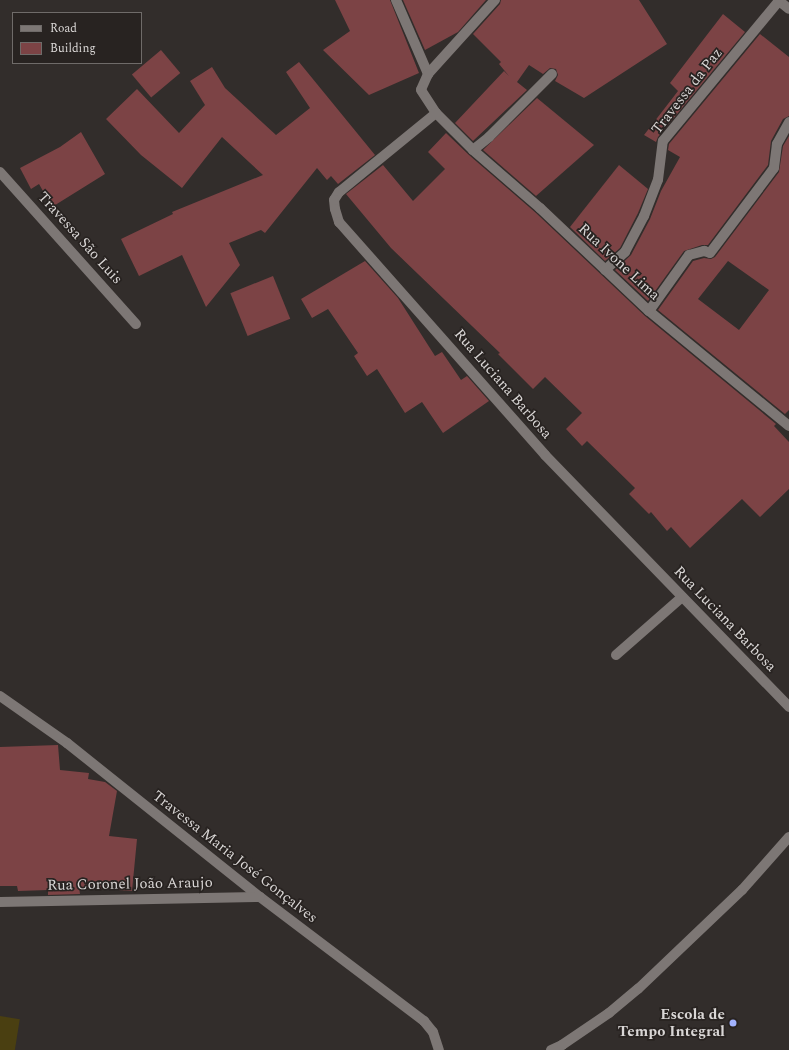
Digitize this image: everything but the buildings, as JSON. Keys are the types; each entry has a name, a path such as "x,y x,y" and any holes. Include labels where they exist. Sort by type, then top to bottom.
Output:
{"street":[{"path":"396,0 428,74"},
{"path":"436,113 421,90 428,74 495,0"},
{"path":"779,1 789,9"},
{"name":"Travessa da Paz","path":"605,270 625,252 644,216 658,180 663,141 779,1"},
{"path":"473,150 489,137 552,74"},
{"name":"Rua Ivone Lima","path":"436,113 473,150 540,208 649,311 789,426"},
{"name":"Rua Luciana Barbosa","path":"436,113 339,192 334,200 334,209 340,222 545,455 789,707"},
{"path":"649,311 689,255 704,252 710,253 774,168 777,144 789,122"},
{"name":"Travessa São Luis","path":"0,172 136,324"},
{"path":"616,655 682,597"},
{"name":"Travessa Maria José Gonçalves","path":"0,696 67,743 260,896 424,1021 433,1032 439,1050"},
{"path":"551,1050 562,1045 609,1013 638,989 742,890 789,837"},
{"name":"Rua Coronel João Araujo","path":"0,902 260,896"}],"shaded area":[{"path":"0,1016 20,1019 15,1050 0,1050"}],"place":[{"name":"Escola de Tempo Integral","path":"733,1023"}]}
